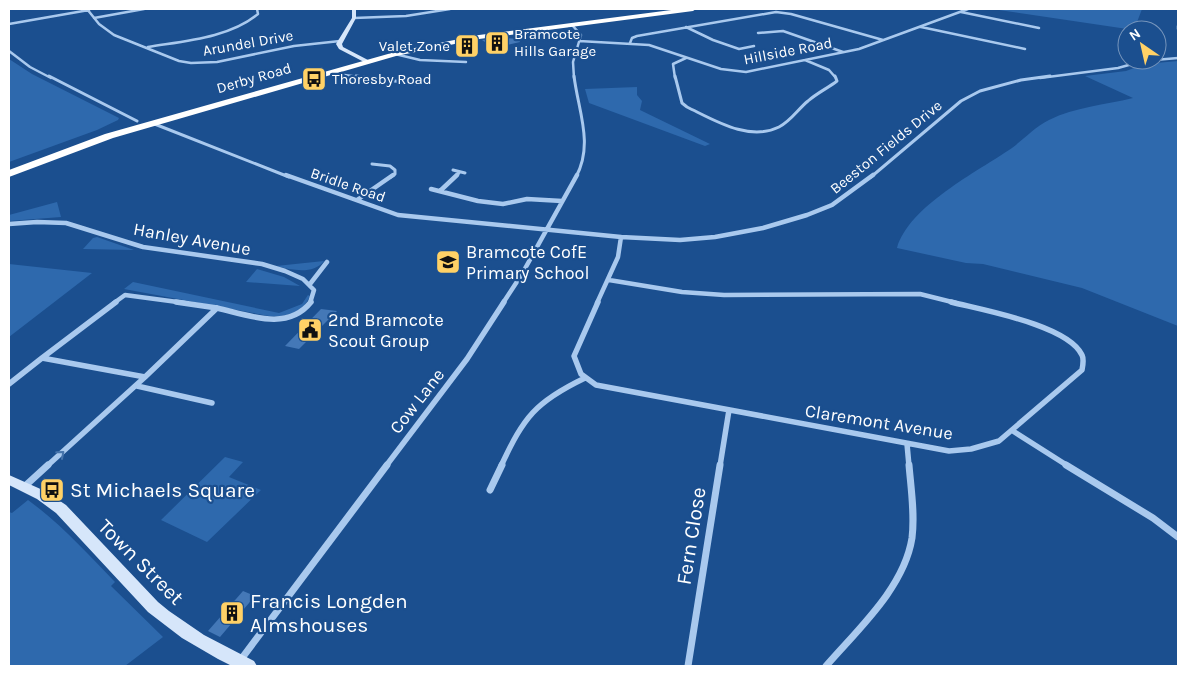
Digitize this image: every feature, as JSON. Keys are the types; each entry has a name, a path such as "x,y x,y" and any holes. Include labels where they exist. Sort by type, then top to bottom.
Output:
{"highway":[{"name":"Derby Road","path":"9,166 137,121 363,60 476,34 674,9"},
{"name":"Derby Road","path":"9,174 69,150 151,123 363,60 480,37 693,9"}],"street":[{"path":"9,24 88,9"},
{"name":"Arundel Drive","path":"88,9 104,29 114,35 179,61 202,64 293,46 340,41"},
{"path":"94,18 144,9"},
{"path":"147,48 234,28 254,18 258,14 257,9"},
{"path":"354,9 354,18 339,44 341,48 363,60"},
{"path":"354,18 400,16 448,9"},
{"name":"Hillside Road","path":"579,42 649,45 721,69 741,72 843,52 883,40 968,9"},
{"path":"960,12 1039,28"},
{"path":"630,43 634,37 764,13 782,13 883,40"},
{"path":"572,25 580,33 579,42"},
{"path":"685,27 739,49 754,46"},
{"path":"919,27 1018,46 1025,49"},
{"path":"758,33 783,31 843,52"},
{"name":"Cow Lane","path":"241,665 458,372 522,274 562,201 582,164 586,146 584,117 573,64 579,42"},
{"path":"9,51 30,67 137,121"},
{"path":"395,54 420,60 466,62"},
{"path":"687,58 672,65 682,103 734,128 755,131 780,127 812,97 837,81 832,73 805,60"},
{"name":"Beeston Fields Drive","path":"546,230 680,240 715,237 763,228 799,218 840,200 885,166 960,101 980,91 1021,80 1118,68 1143,61 1178,58"},
{"path":"327,72 418,84"},
{"name":"Bridle Road","path":"151,123 316,187 398,215 546,230"},
{"path":"357,200 395,174 395,170 390,166 372,164"},
{"path":"453,170 465,173"},
{"path":"440,191 459,172"},
{"path":"432,188 478,201 503,204 527,199 562,201"},
{"name":"Hanley Avenue","path":"9,224 42,222 76,225 142,246 258,264 291,274 310,284"},
{"path":"490,490 521,428 532,413 543,402 585,378 575,365 574,356 618,257 621,237"},
{"path":"9,384 125,295 217,308 265,320 285,319 299,314 310,305 314,293 310,284 327,262"},
{"name":"Claremont Avenue","path":"585,378 596,385 609,389 907,444 949,450 971,449 999,441 1013,431 1082,370 1084,362 1082,355 1069,340 1046,327 920,294 724,295 682,292 608,280"},
{"path":"25,486 146,377 217,308"},
{"path":"42,358 146,377"},
{"path":"136,386 212,403"},
{"name":"Fern Close","path":"688,666 729,410"},
{"path":"1013,431 1153,518 1178,537"},
{"path":"826,666 886,595 904,566 912,538 907,444"},
{"name":"Town Street","path":"9,480 42,495 60,509 153,608 164,617 185,632 241,665"}],"shaded area":[{"path":"992,9 1142,9 1138,20 1117,20 1117,27"},
{"path":"9,59 32,74 119,118 118,120 97,130 9,162"},
{"path":"1178,61 1178,326 1082,288 983,264 966,263 897,248 904,233 929,204 963,179 1012,148 1044,123 1069,112 1133,98 1085,76 1129,70 1167,70 1167,62"},
{"path":"637,87 637,95 642,101 640,110 710,144 705,146 589,103 585,89"},
{"path":"57,202 61,217 9,221 9,215"},
{"path":"97,237 134,250 83,249 93,238"},
{"path":"324,261 308,270 295,270 276,266"},
{"path":"9,264 92,273 9,337"},
{"path":"257,269 284,277 300,286 246,282"},
{"path":"133,282 279,313 302,304 308,295 310,296 307,302 294,313 282,316 269,316 124,289"},
{"path":"225,457 243,462 229,477 261,490 207,542 161,520"},
{"path":"28,500 84,550 115,582 111,586 163,637 125,666 9,666 9,512 12,513"}],"building":[{"name":"Bramcote Hills Garage","path":"519,39 520,42 494,48 482,40"},
{"name":"2nd Bramcote Scout Group","path":"321,309 337,311 299,349 285,346"},
{"name":"Francis Longden Almshouses","path":"243,591 255,596 220,637 208,631"}],"place":[{"name":"Bramcote Hills Garage","path":"497,43"},
{"name":"Valet Zone","path":"467,46"},
{"name":"Thoresby Road","path":"314,79"},
{"name":"Bramcote CofE Primary School","path":"448,262"},
{"name":"2nd Bramcote Scout Group","path":"310,330"},
{"name":"St Michaels Square","path":"52,490"},
{"name":"Francis Longden Almshouses","path":"232,613"}]}
